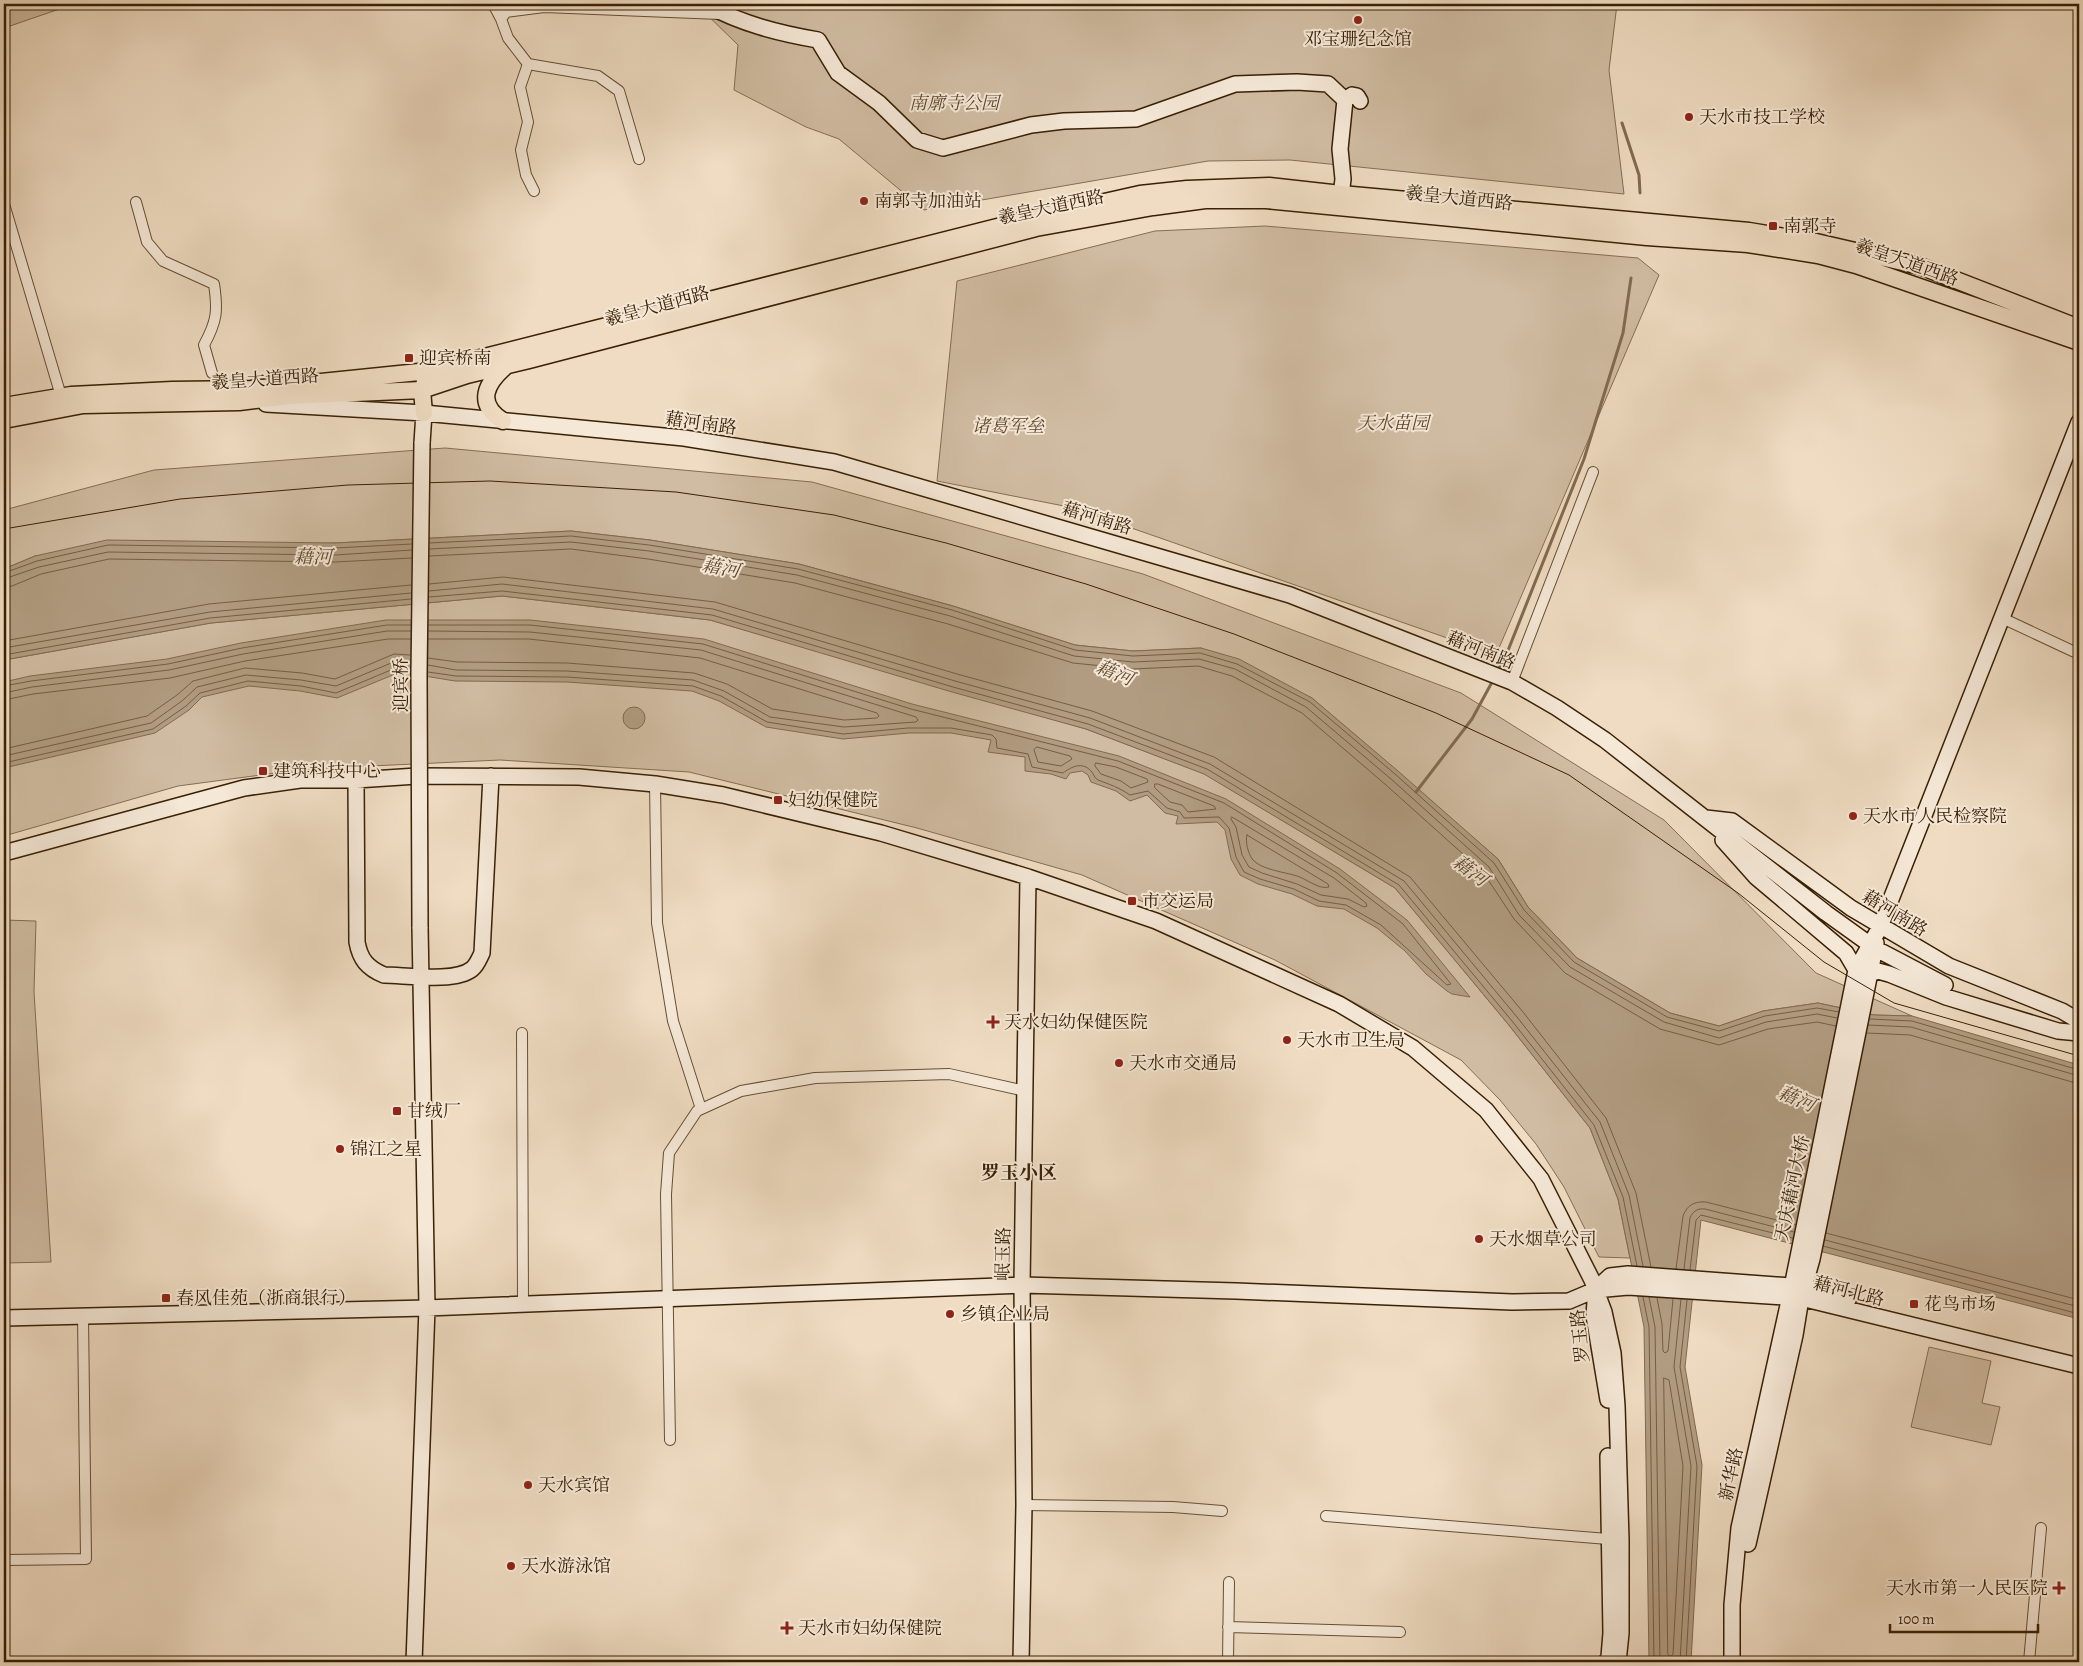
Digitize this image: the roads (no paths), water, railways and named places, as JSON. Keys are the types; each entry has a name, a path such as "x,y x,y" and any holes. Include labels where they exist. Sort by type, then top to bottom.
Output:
{"main road":[{"path":"705,4 723,14 771,31 818,40 838,73 879,103 917,140 943,148 1031,125 1064,121 1136,119 1236,84 1297,82 1328,84 1352,101 1340,149 1341,193"},
{"name":"羲皇大道西路","path":"4,406 61,396 172,390 251,389 429,371 1029,218 1140,194 1187,189 1269,186 1749,231 1816,242 1920,266 2079,328"},
{"name":"羲皇大道西路","path":"4,420 84,405 239,402 289,396 422,390 509,363 529,360 1046,227 1153,207 1205,200 1266,200 1341,193 1637,236 1748,244 1818,255 1856,265 2079,342"},
{"path":"503,421 490,409 486,401 486,392 489,383 509,363"},
{"path":"424,413 422,390 429,371"},
{"name":"藉河南路","path":"239,402 424,413 684,438 834,462 1290,595 1512,682 1557,708 1605,740 1865,941"},
{"name":"迎宾桥","path":"414,1662 427,1308 420,927 419,674 424,413"},
{"name":"天庆藉河大桥","path":"1796,1292 1863,972 2079,422"},
{"path":"4,853 244,788 300,780 356,780 417,776 579,777 655,784 723,795 881,833 1028,877 1156,921 1339,1004 1413,1048 1486,1110 1541,1179 1592,1280 1595,1290"},
{"path":"356,780 357,942 359,953 369,967 384,975 453,976 463,974 471,969 478,962 482,953 491,776"},
{"name":"藉河南路","path":"1704,818 1732,821 1851,908 1880,927 1949,966 2062,1010 2079,1021"},
{"name":"藉河南路","path":"1704,818 1736,857 1756,877 1846,953 1863,972"},
{"name":"岷玉路","path":"1022,1662 1024,1504 1022,1285 1028,877"},
{"path":"1882,952 1915,971 1964,994 2079,1032"},
{"path":"1863,972 1878,971 1889,974 1946,996 2058,1032 2079,1032"},
{"name":"藉河北路","path":"4,1318 427,1308 1022,1285 1512,1302 1570,1301 1595,1290 1628,1280 1796,1292 1847,1300 2079,1356"},
{"name":"罗玉路","path":"1595,1290 1594,1316 1609,1406 1608,1539 1611,1633 1609,1657 1606,1662"},
{"name":"罗玉路","path":"1595,1290 1604,1312 1613,1353 1617,1406 1621,1559 1621,1633 1618,1662"},
{"name":"藉河北路","path":"1796,1292 2079,1366"},
{"name":"新华路","path":"1732,1662 1732,1605 1739,1528 1796,1292"},
{"name":"新华路","path":"1739,1662 1738,1608 1750,1528 1795,1335 1796,1292"}],"street":[{"path":"493,4 508,38 528,64 598,76 620,91 640,159"},
{"path":"501,19 506,12 544,7 723,14"},
{"path":"528,64 520,87 528,122 521,150 526,175 534,190"},
{"path":"136,202 147,242 163,261 214,284 217,308 215,325 204,345 212,373"},
{"path":"4,204 61,396"},
{"path":"1512,682 1593,472"},
{"path":"2002,618 2079,654"},
{"path":"655,784 657,923 673,1021 701,1109"},
{"path":"522,1033 523,1304"},
{"path":"670,1440 666,1194 669,1153 697,1111 741,1091 815,1078 949,1074 1025,1091"},
{"path":"4,1560 86,1558 82,1316"},
{"path":"1024,1504 1173,1507 1222,1511"},
{"path":"1326,1516 1608,1539"},
{"path":"2029,1662 2041,1528"},
{"path":"1228,1662 1229,1582"},
{"path":"1228,1627 1400,1632"}],"water":[{"name":"藉河","path":"571,531 650,540 799,564 953,606 1075,645 1133,651 1201,648 1239,659 1312,698 1498,859 1528,907 1577,958 1670,1013 1719,1026 1763,1011 1818,1003 1874,1015 1912,1016 2079,1065 2079,1319 1701,1220 1685,1367 1702,1465 1691,1662 1649,1662 1644,1327 1618,1199 1590,1128 1508,1024 1395,888 1204,774 1086,729 952,692 710,620 502,596 211,623 4,660 4,569 35,556 107,540 335,543"},
{"path":"386,620 530,620 704,639 912,704 1119,756 1226,799 1340,869 1407,920 1470,997 1452,994 1447,991 1426,974 1405,951 1377,928 1344,909 1317,906 1292,894 1258,884 1240,875 1231,859 1225,830 1217,822 1176,824 1178,816 1165,813 1147,795 1130,801 1116,791 1091,782 1088,775 1082,771 1070,773 1066,779 1051,774 1025,771 1025,757 988,752 991,740 951,733 909,733 843,739 766,727 719,701 692,691 567,682 455,681 400,672 337,698 300,691 249,686 202,697 189,710 155,733 4,768 4,682 30,676 167,659 241,643"},
{"path":"634,707 642,710 645,718 642,726 634,729 626,726 623,718 626,710"}],"waterway":[{"path":"1622,123 1639,175 1640,193"},
{"path":"1499,668 1507,653 1584,459 1623,333 1631,278"},
{"path":"1416,792 1472,719 1491,684"}],"tram line":[{"path":"4,529 180,499 348,485 490,481 676,492 834,515 946,543 1086,584 1234,634 1436,713 1569,775 1738,893 1824,962 1894,1003 2079,1056"}],"place":[{"name":"邓宝珊纪念馆","path":"1358,20"},
{"name":"天水市技工学校","path":"1689,117"},
{"name":"南郭寺加油站","path":"864,201"},
{"name":"南郭寺","path":"1773,226"},
{"name":"迎宾桥南","path":"409,358"},
{"name":"建筑科技中心","path":"263,771"},
{"name":"妇幼保健院","path":"778,800"},
{"name":"天水市人民检察院","path":"1853,816"},
{"name":"市交运局","path":"1132,901"},
{"name":"天水妇幼保健医院","path":"993,1022"},
{"name":"天水市卫生局","path":"1287,1040"},
{"name":"天水市交通局","path":"1119,1063"},
{"name":"甘绒厂","path":"397,1111"},
{"name":"锦江之星","path":"340,1149"},
{"name":"天水烟草公司","path":"1479,1239"},
{"name":"春风佳苑（浙商银行）","path":"166,1298"},
{"name":"花鸟市场","path":"1914,1304"},
{"name":"乡镇企业局","path":"950,1314"},
{"name":"天水宾馆","path":"528,1485"},
{"name":"天水游泳馆","path":"511,1566"},
{"name":"天水市第一人民医院","path":"2059,1588"},
{"name":"天水市妇幼保健院","path":"787,1628"}],"district":[{"name":"罗玉小区","path":"1019,1172"}],"park label":[{"name":"南廓寺公园","path":"954,103"},
{"name":"天水苗园","path":"1393,423"},
{"name":"诸葛军垒","path":"1008,426"}]}
